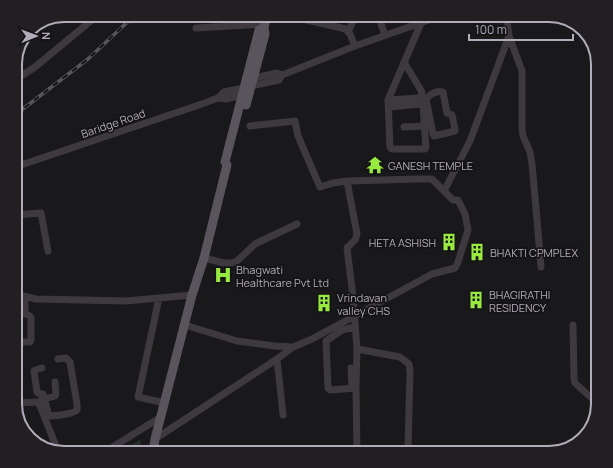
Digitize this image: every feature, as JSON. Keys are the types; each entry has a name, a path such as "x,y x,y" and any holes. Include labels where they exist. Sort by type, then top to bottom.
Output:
{"main road":[{"path":"154,446 192,295 204,258 226,165 231,162 248,86 265,34 265,22"}],"street":[{"path":"22,75 89,22"},
{"path":"229,22 198,26 265,22"},
{"path":"315,22 346,29 355,46 421,23"},
{"path":"348,32 353,22"},
{"path":"377,22 378,26"},
{"path":"381,22 386,35"},
{"path":"507,22 509,36 522,71 522,129 523,136 530,152 532,164 541,267"},
{"path":"389,103 423,105 426,148 392,149 390,147 389,103 404,62 421,23"},
{"path":"444,191 470,141 509,36"},
{"name":"Baridge Road","path":"22,165 218,98 226,99 248,86 277,73 282,75 355,46"},
{"path":"389,103 424,97 441,91 443,92 447,113 452,115 455,131 434,136 424,97 422,92 404,62"},
{"path":"155,439 293,347 323,333 432,274 455,268 468,230 465,214 458,200 453,200 432,179 347,181 320,187 298,136 295,121 250,126"},
{"path":"404,127 425,126"},
{"path":"347,181 357,234 355,240 347,248 357,349 354,388"},
{"path":"22,214 41,213 48,251"},
{"path":"204,258 224,263 236,262 255,244 297,224"},
{"path":"22,296 36,299 126,301 192,295"},
{"path":"22,342 30,342 31,340 31,318 25,314 26,297"},
{"path":"159,298 138,397 165,403"},
{"path":"185,325 236,340 275,346 293,347"},
{"path":"326,341 342,330 355,326"},
{"path":"572,326 575,383 591,398"},
{"path":"323,333 326,341 328,388 330,390 354,388"},
{"path":"357,349 400,357 409,364 408,446"},
{"path":"40,400 49,416 75,412 77,410 70,362 66,358 58,359"},
{"path":"277,359 283,415"},
{"path":"42,368 34,371 37,392 43,394 40,400 40,406 56,445"},
{"path":"351,368 354,388 357,446"},
{"path":"22,402 55,396 55,382"},
{"path":"114,446 161,417"}],"shaded area":[{"path":"141,439 140,446 130,446"}],"railway":[{"path":"22,110 88,59 128,22"}],"place":[{"name":"GANESH TEMPLE","path":"375,165"},
{"name":"HETA ASHISH","path":"449,242"},
{"name":"BHAKTI CPMPLEX","path":"477,252"},
{"name":"Bhagwati Healthcare Pvt Ltd","path":"223,275"},
{"name":"BHAGIRATHI RESIDENCY","path":"476,300"},
{"name":"Vrindavan valley CHS","path":"324,303"}]}
